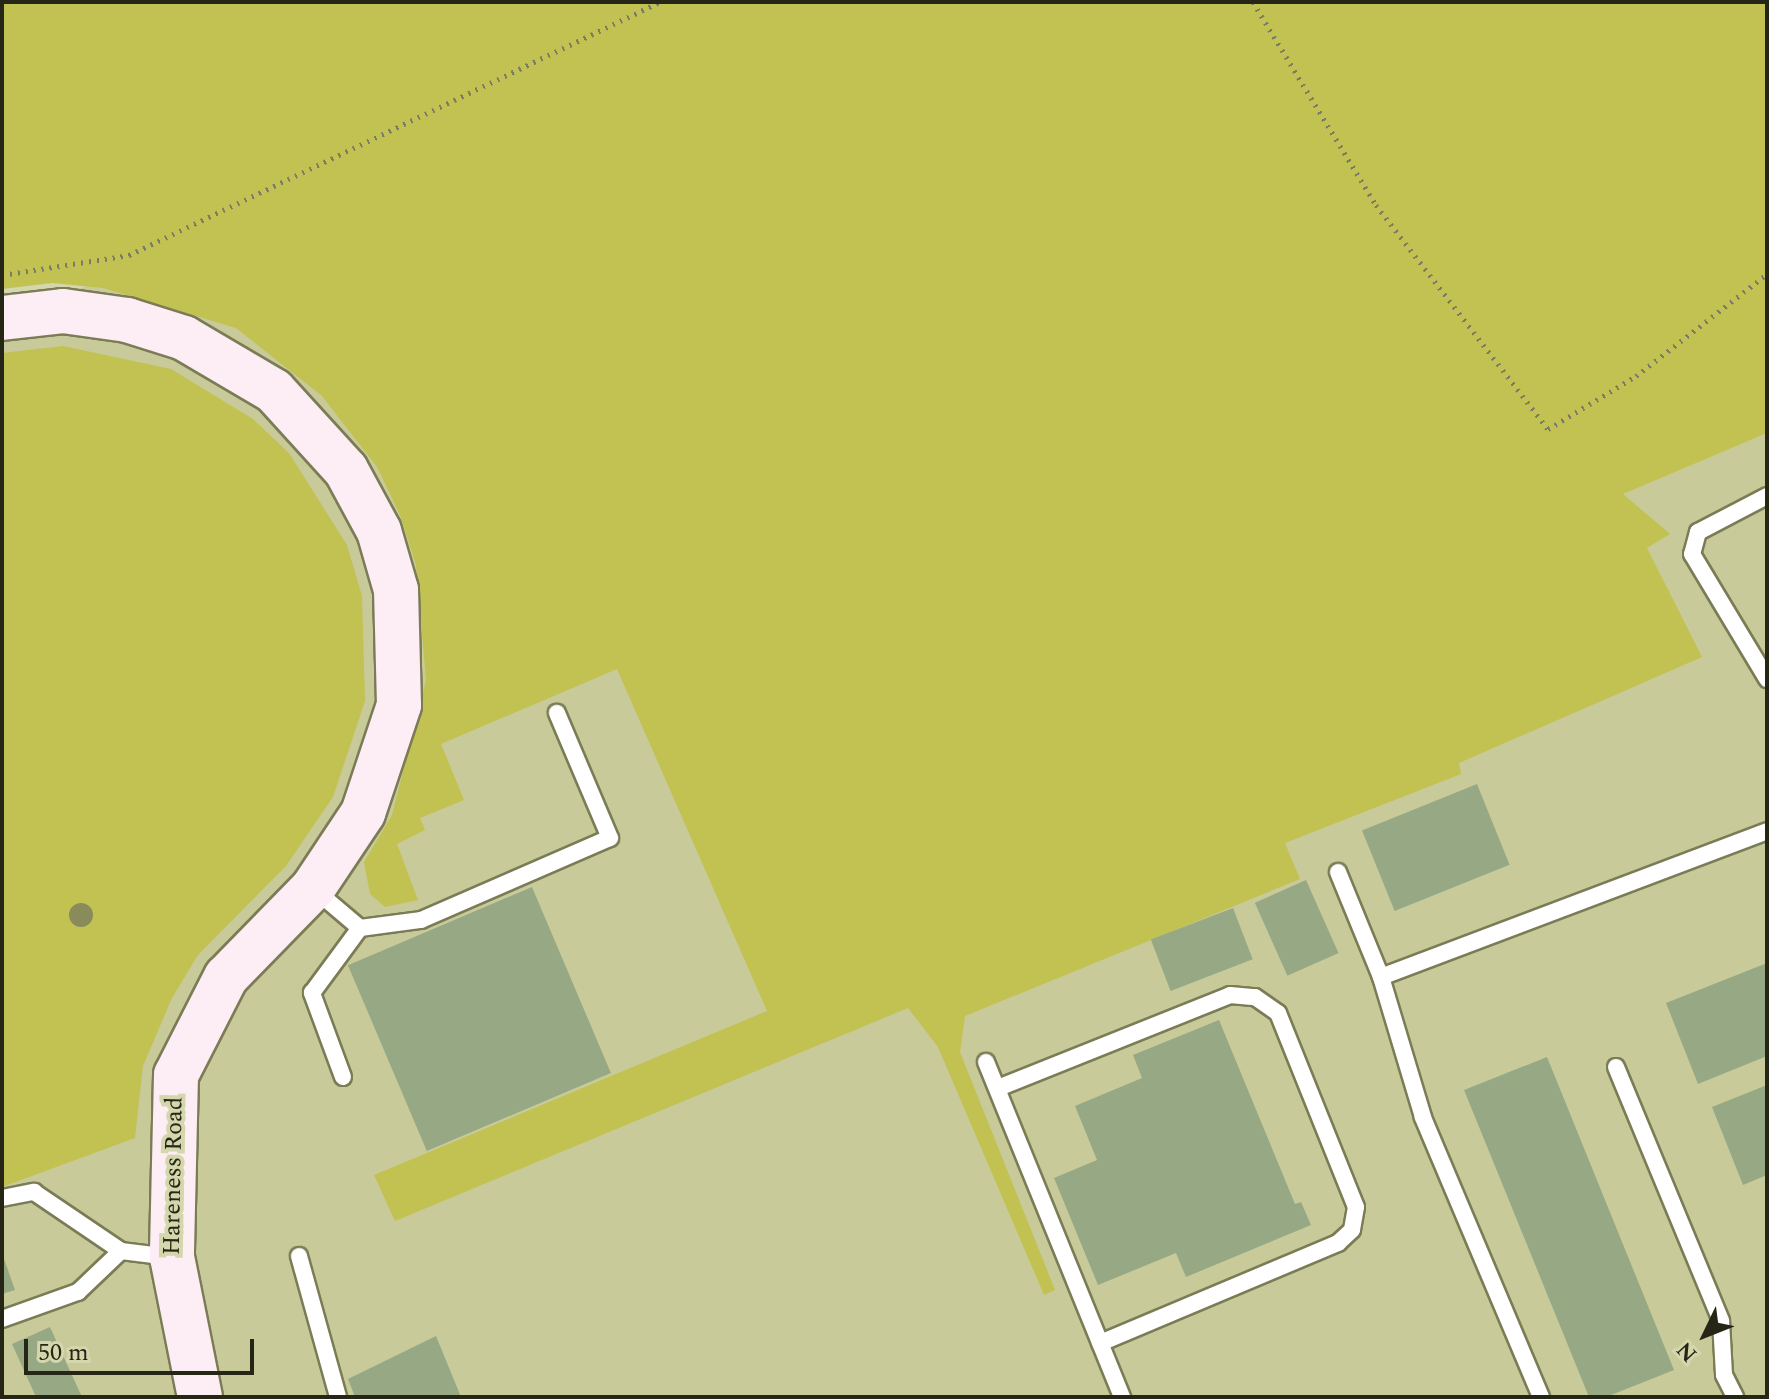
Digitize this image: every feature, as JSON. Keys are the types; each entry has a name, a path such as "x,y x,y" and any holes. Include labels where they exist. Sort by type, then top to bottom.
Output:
{"main road":[{"name":"Hareness Road","path":"2,318 63,311 184,338 274,391 346,470 379,531 396,590 399,705 363,813 313,888 226,977 176,1075 172,1257 200,1397"}],"lane":[{"path":"1767,496 1698,532 1692,554 1767,679"},
{"path":"343,1077 312,993 360,928 421,920 610,838 557,713"},
{"path":"1381,977 1767,831"},
{"path":"1338,872 1381,977 1423,1117 1541,1397"},
{"path":"313,888 360,928"},
{"path":"998,1088 1230,995 1255,997 1278,1013 1350,1193 1352,1230 1338,1243 1100,1343"},
{"path":"986,1062 1122,1397"},
{"path":"1616,1067 1721,1321 1724,1375 1735,1397"},
{"path":"2,1198 34,1192 121,1251 172,1257"},
{"path":"2,1319 78,1292 121,1251"},
{"path":"299,1256 338,1397"}],"path":[{"path":"2,275 129,255 660,2"},
{"path":"1253,2 1376,205 1548,429 1636,376 1767,274"}],"shaded area":[{"path":"2,2 1767,2 1767,433 1623,494 1670,534 1647,548 1702,657 1459,763 1461,774 1285,843 1300,879 965,1016 960,1052 1055,1290 1044,1295 938,1047 908,1008 395,1221 374,1175 767,1011 617,669 441,744 464,800 420,818 425,830 397,844 418,900 385,907 370,894 364,862 392,815 426,680 416,565 400,515 377,467 322,396 236,328 103,288 52,283 2,289"},
{"path":"124,271 1622,493 1767,433 1767,1397 2,1397 2,320"},
{"path":"63,346 171,369 253,419 289,453 347,545 362,596 365,701 333,797 286,866 198,955 172,998 143,1066 135,1138 2,1187 2,353"}],"building":[{"path":"1477,784 1510,865 1395,911 1362,830"},
{"path":"1306,880 1339,953 1287,976 1255,903"},
{"path":"532,887 611,1073 427,1151 348,965"},
{"path":"1233,908 1253,959 1171,991 1151,940"},
{"path":"1767,963 1767,1056 1698,1084 1666,1003"},
{"path":"1219,1020 1295,1204 1301,1202 1311,1225 1186,1277 1176,1253 1098,1285 1054,1178 1097,1160 1075,1106 1142,1078 1133,1055"},
{"path":"1547,1057 1674,1370 1606,1397 1589,1397 1464,1090"},
{"path":"1767,1085 1767,1175 1743,1185 1712,1107"},
{"path":"2,1253 15,1290 2,1294"},
{"path":"50,1327 82,1397 36,1397 12,1344"},
{"path":"436,1336 461,1397 355,1397 348,1379"}]}
